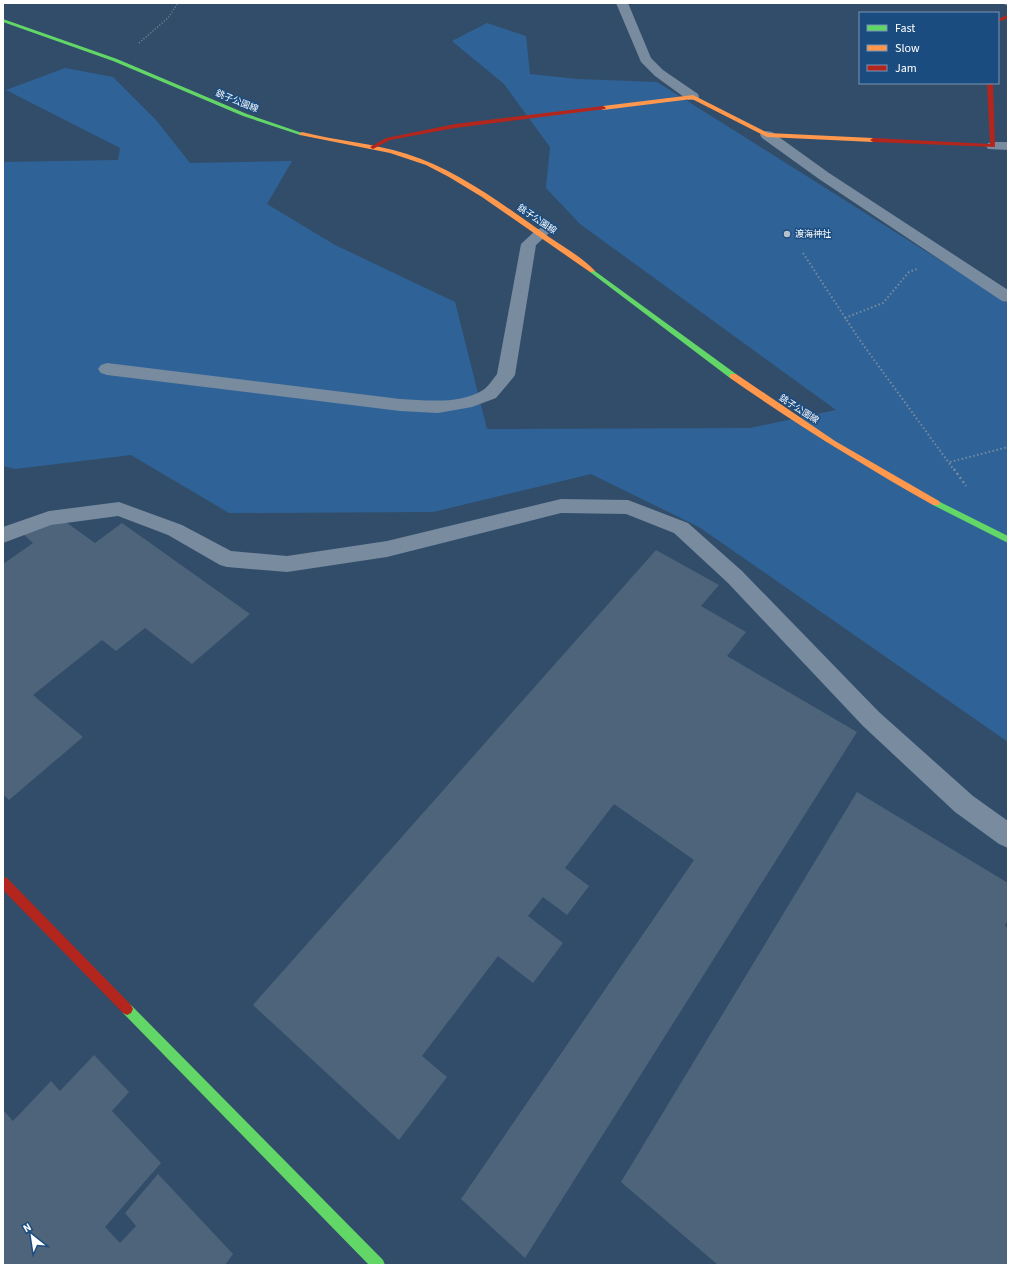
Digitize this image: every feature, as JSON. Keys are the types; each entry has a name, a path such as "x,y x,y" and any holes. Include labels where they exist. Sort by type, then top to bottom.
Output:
{"main road":[{"path":"999,20 1008,16"},
{"name":"銚子公園線","path":"3,20 115,60 245,115 287,130 322,139 373,147 404,155 434,166 466,184 541,233 769,402 869,466 961,517 1008,540"},
{"path":"373,147 388,140 455,126 693,97 767,135 994,146 990,84"},
{"path":"3,882 378,1265"}],"street":[{"path":"622,3 645,59 659,73 693,97"},
{"path":"767,135 824,176 1008,297"},
{"path":"994,146 1008,146"},
{"path":"107,369 400,405 438,407 466,404 490,394 506,375 528,244 541,233"},
{"path":"3,535 49,518 119,509 175,530 227,558 287,564 387,550 561,506 628,507 681,528 735,577 871,719 964,804 1008,836"}],"path":[{"path":"115,60 125,55 168,18 178,3"},
{"path":"803,254 845,318 950,462 970,492 961,517"},
{"path":"845,318 883,303 909,272 948,257"},
{"path":"950,462 1008,447"}],"shaded area":[{"path":"487,23 526,36 530,74 577,79 657,82 1008,303 1008,742 699,527 591,474 433,512 229,513 131,455 15,469 3,466 3,162 118,160 120,148 6,90 65,68 113,77 156,120 190,163 292,161 267,204 335,245 455,302 487,429 750,428 836,410 580,224 546,188 550,147 504,84 452,41"}],"building":[{"path":"63,520 95,543 122,523 250,614 192,664 145,628 116,651 102,640 33,695 83,737 9,800 3,794 3,564 33,543 23,534"},
{"path":"656,550 719,585 701,606 746,632 727,656 857,732 525,1258 461,1199 694,860 614,804 565,868 589,886 567,915 543,897 528,916 563,943 533,983 498,956 422,1056 447,1077 399,1140 253,1005"},
{"path":"857,792 1008,883 1008,919 1005,926 1008,928 1008,1265 718,1265 621,1182"},
{"path":"94,1055 129,1092 112,1111 161,1163 105,1227 120,1243 136,1226 125,1213 158,1174 233,1254 225,1265 3,1265 3,1110 13,1121 51,1081 60,1091"}],"traffic: fast":[{"path":"3,20 115,60 245,115 302,134"},
{"path":"592,271 733,376"},
{"path":"936,503 1008,540"},
{"path":"127,1009 378,1265"}],"traffic: slow":[{"path":"603,108 693,97 767,135 873,140"},
{"path":"302,134 404,155 428,164 462,182 484,196 544,236 592,271"},
{"path":"733,376 782,410 833,442 936,503"}],"traffic: jam":[{"path":"999,20 1008,16"},
{"path":"873,140 993,146 990,84"},
{"path":"373,147 388,139 455,126 603,108"},
{"path":"3,882 127,1009"}],"place":[{"name":"渡海神社","path":"787,234"}]}
